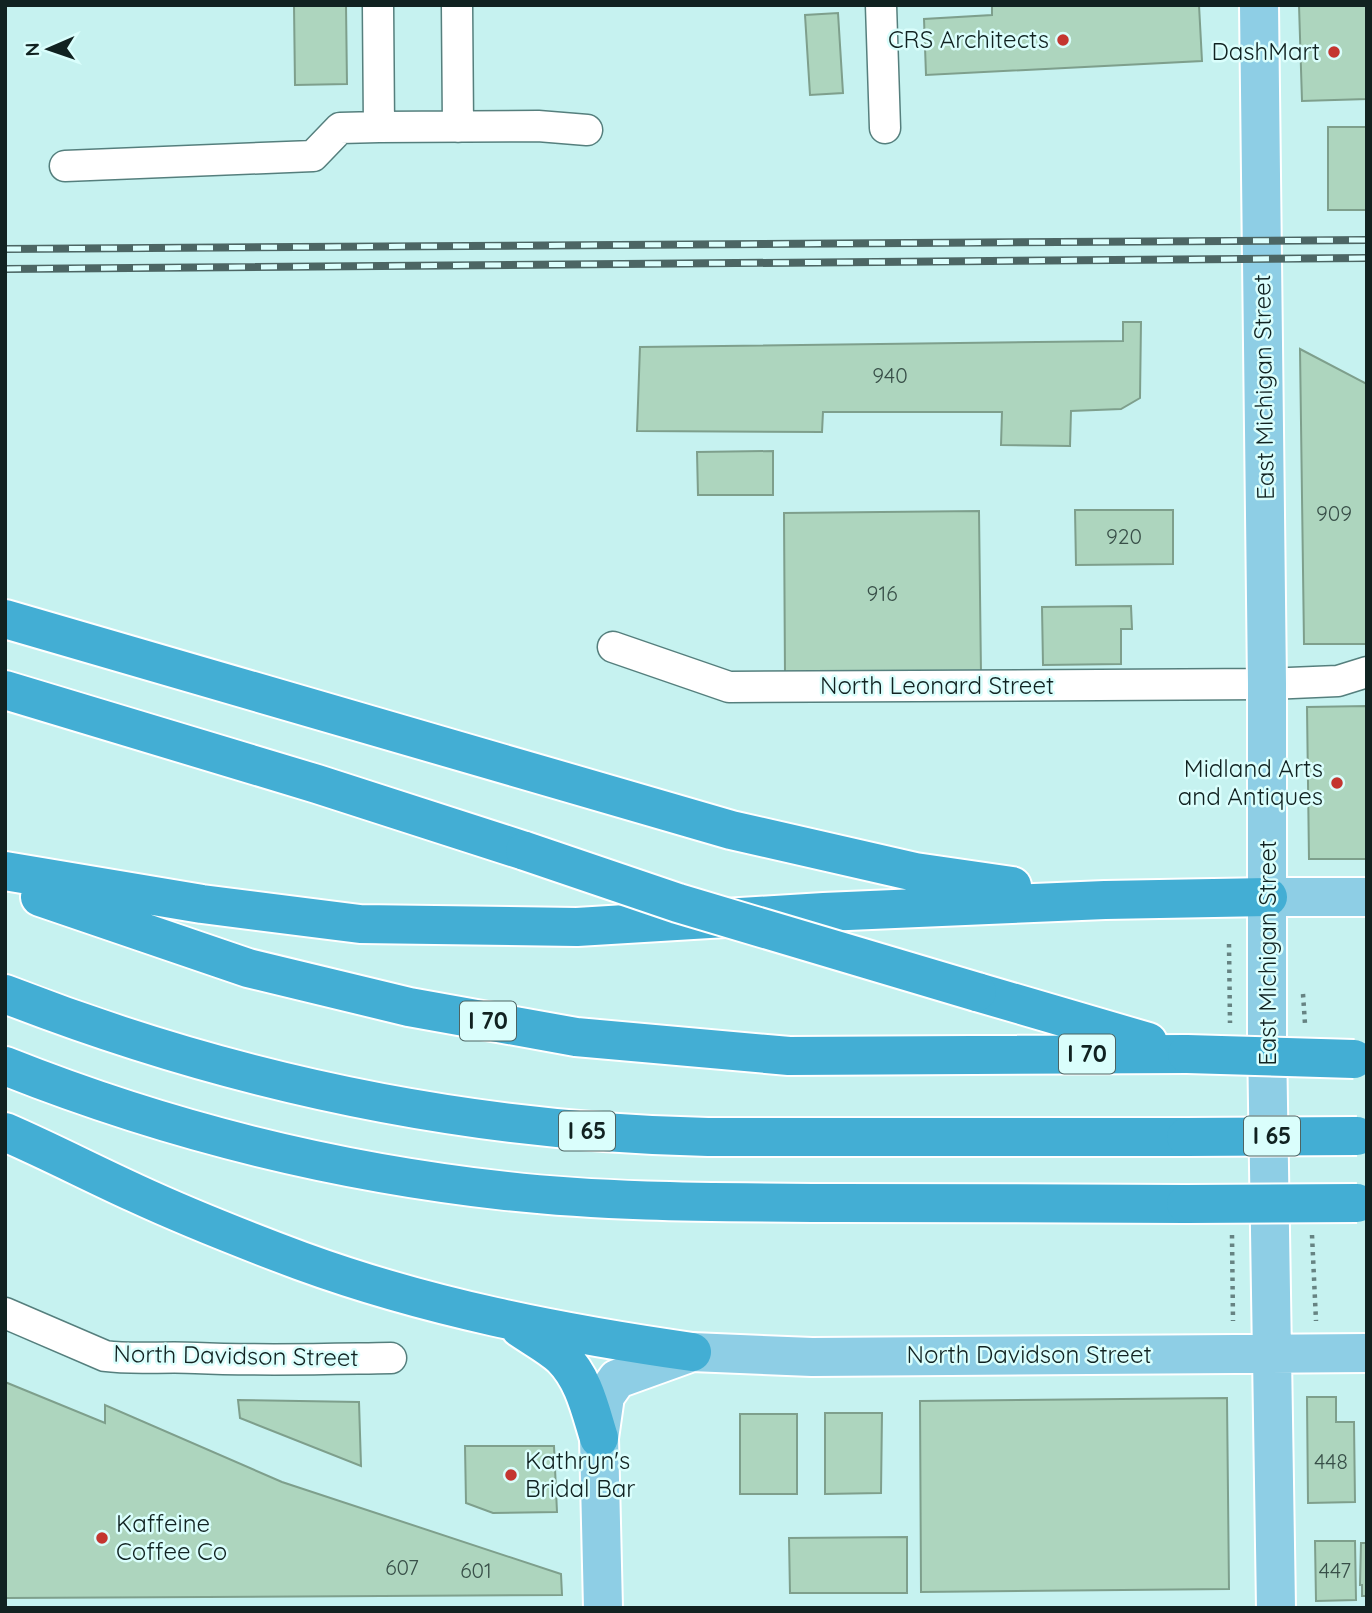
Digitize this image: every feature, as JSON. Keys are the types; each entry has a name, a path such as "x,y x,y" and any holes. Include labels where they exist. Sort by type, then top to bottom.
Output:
{"highway":[{"path":"5,619 731,830 915,872 1105,900"},
{"path":"5,690 317,784 678,903 1187,1054 1360,1059"},
{"path":"5,871 202,904 360,924 577,927 824,912 1105,900 1268,897"},
{"name":"I 70","path":"5,885 248,968 409,1007 576,1037 789,1056 1187,1054"},
{"name":"I 65","path":"5,995 174,1054 276,1082 394,1107 524,1126 630,1135 695,1137 1362,1136"},
{"path":"5,1066 119,1108 258,1148 389,1174 506,1191 584,1198 690,1202 1362,1203"},
{"path":"5,1132 136,1194 303,1262 392,1290 506,1320 595,1338 692,1352"},
{"path":"506,1320 561,1356 577,1377 599,1438"}],"main road":[{"name":"East Michigan Street","path":"1259,5 1276,1608"},
{"path":"1268,897 1367,897"},
{"path":"603,1608 599,1438 605,1396 617,1379 692,1352"},
{"name":"North Davidson Street","path":"692,1352 812,1357 1367,1353"}],"street":[{"path":"378,5 379,127"},
{"path":"457,5 458,127"},
{"path":"881,5 885,128"},
{"path":"65,166 313,156 340,128 538,126 587,130"},
{"name":"North Leonard Street","path":"613,647 729,687 1267,684 1338,681 1367,672"},
{"name":"North Davidson Street","path":"5,1313 105,1356 120,1358 223,1360 391,1357"}],"building":[{"path":"294,5 346,5 347,84 295,85"},
{"name":"CRS Architects","path":"992,5 1199,5 1202,61 926,75 924,19 992,15"},
{"name":"DashMart","path":"1299,5 1367,5 1367,99 1302,101"},
{"path":"838,13 843,93 810,95 805,15"},
{"path":"1328,127 1367,127 1367,210 1328,210"},
{"path":"1123,322 1141,322 1140,398 1121,409 1071,411 1070,446 1001,445 1002,412 823,412 822,432 637,431 640,347 1123,341"},
{"path":"1300,349 1367,384 1367,644 1304,644"},
{"path":"773,451 773,495 698,495 697,452"},
{"path":"1075,510 1173,510 1173,564 1076,565"},
{"path":"979,511 981,675 785,676 784,513"},
{"path":"1131,606 1132,629 1121,629 1121,664 1043,665 1042,607"},
{"name":"Midland Arts and Antiques","path":"1367,706 1367,859 1309,859 1307,707"},
{"path":"5,1382 105,1423 105,1405 282,1482 561,1574 562,1595 5,1598"},
{"path":"1307,1397 1336,1397 1336,1422 1354,1422 1355,1502 1308,1503"},
{"path":"1227,1398 1229,1589 921,1592 920,1401"},
{"path":"238,1400 359,1402 361,1466 240,1418"},
{"path":"825,1413 882,1413 881,1493 825,1494"},
{"path":"740,1414 797,1414 797,1494 740,1494"},
{"name":"Kathryn's Bridal Bar","path":"465,1446 554,1446 557,1512 493,1513 466,1503"},
{"path":"907,1537 907,1593 790,1593 789,1538"},
{"path":"1315,1541 1355,1541 1356,1600 1316,1601"},
{"path":"1361,1543 1367,1543 1367,1596 1362,1596 1360,1585"}],"railway":[{"path":"5,249 1367,240"},
{"path":"5,269 1367,258"}],"place":[{"name":"CRS Architects","path":"1063,40"},
{"name":"DashMart","path":"1334,52"},
{"name":"Midland Arts and Antiques","path":"1337,783"},
{"name":"Kathryn's Bridal Bar","path":"511,1475"},
{"name":"Kaffeine Coffee Co","path":"102,1538"}]}
